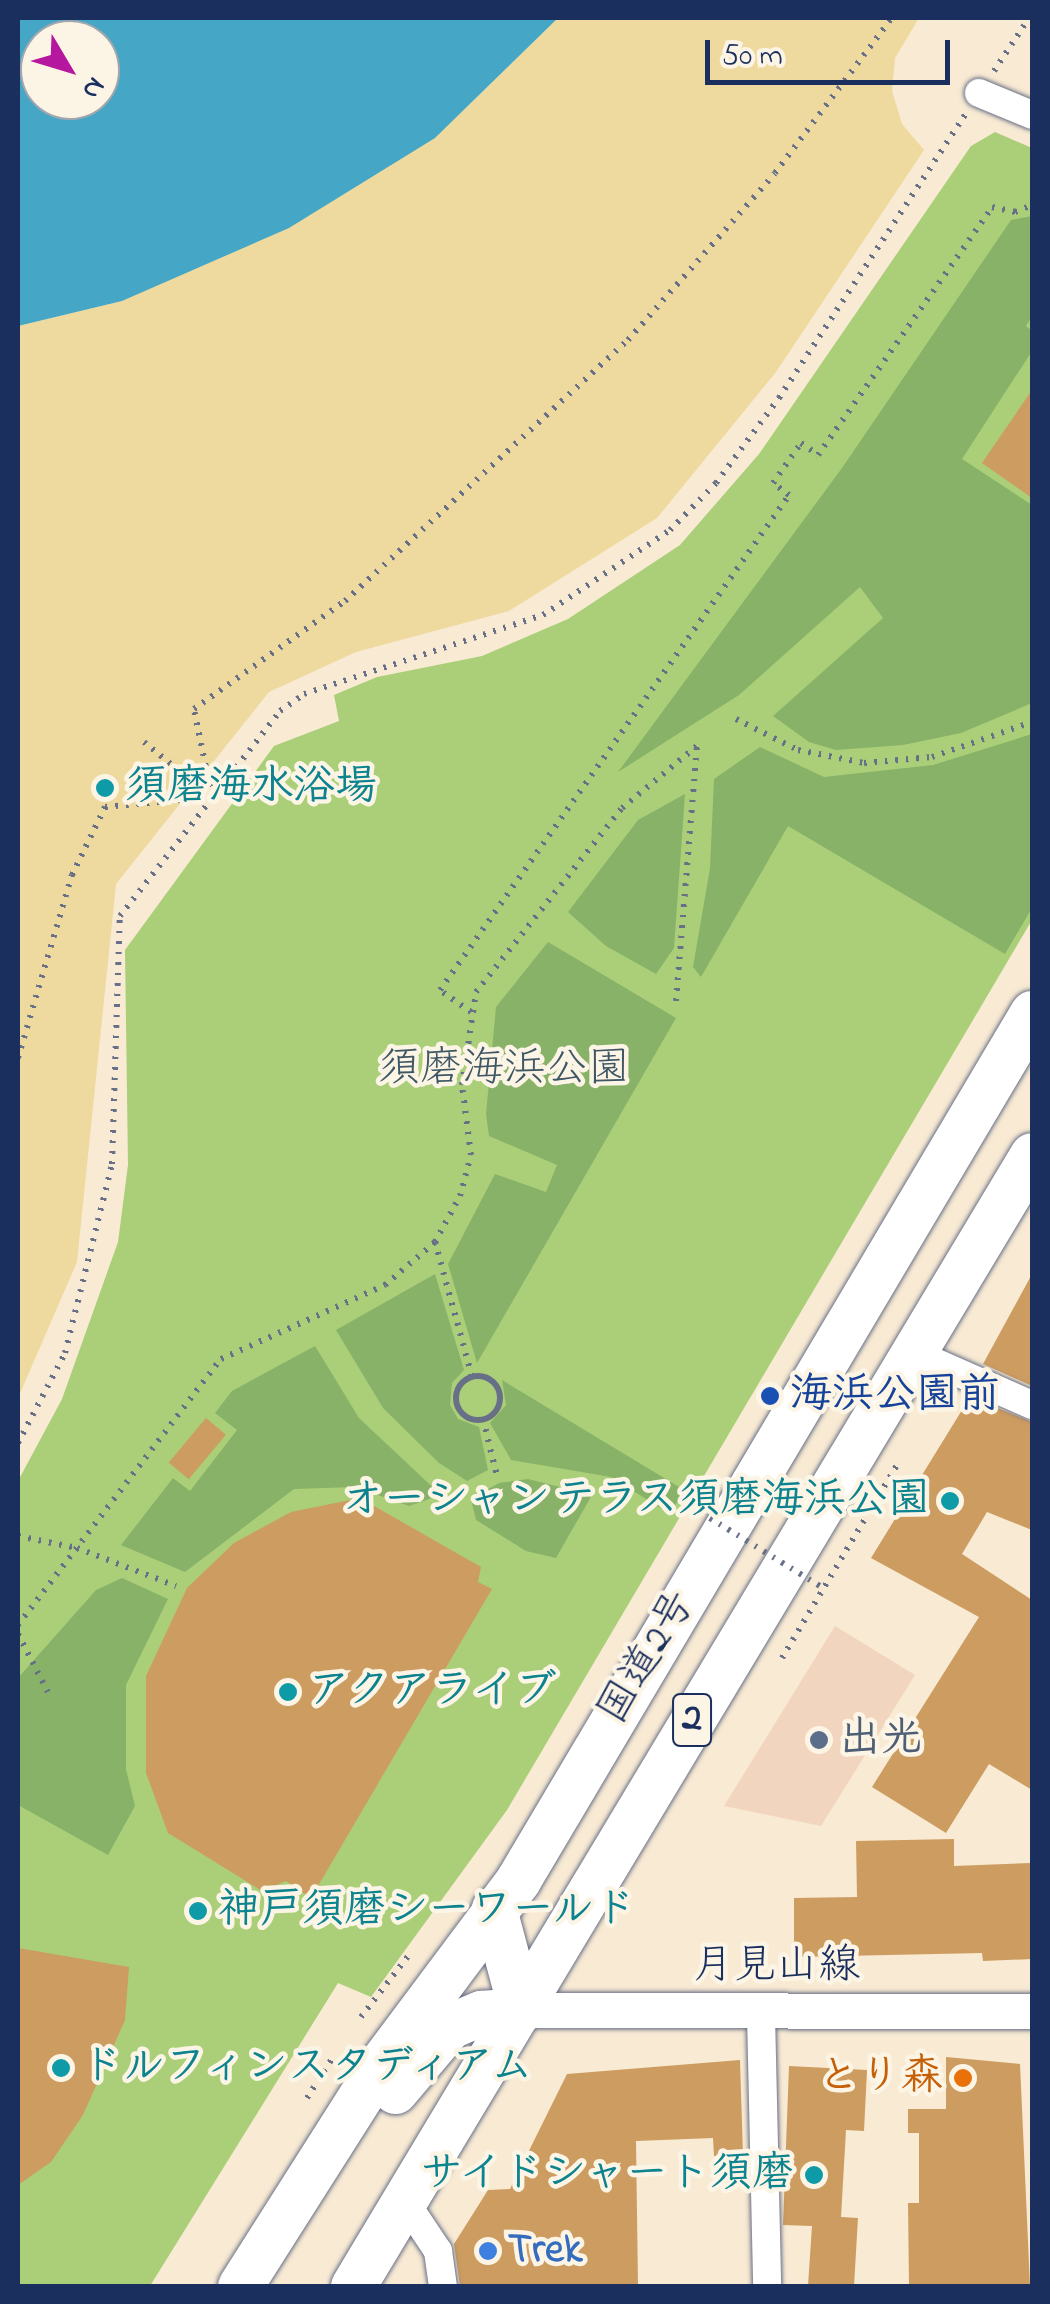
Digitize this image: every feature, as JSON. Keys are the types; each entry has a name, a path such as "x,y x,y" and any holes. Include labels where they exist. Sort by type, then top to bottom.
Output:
{"highway":[{"name":"国道2号","path":"240,2286 372,2076 494,1909 1032,1014"},
{"name":"国道2号","path":"354,2286 1032,1155"},
{"path":"272,2286 364,2132 450,2026 480,2013 521,2010 494,1909"}],"street":[{"path":"979,93 1032,114"},
{"path":"914,1352 1032,1405"},
{"name":"月見山線","path":"521,2010 761,2014 1032,2011"},
{"path":"761,2014 767,2286"},
{"path":"406,2203 438,2251 443,2286"}],"path":[{"path":"212,798 194,709 345,600 628,340 774,173 892,18"},
{"path":"18,1443 65,1353 112,1164 120,916 280,711 304,694 542,615 670,530 716,483 779,398 1029,18"},
{"path":"471,1012 440,990 790,495 773,483 801,443 818,455 992,207 1015,212 1032,205"},
{"path":"736,719 798,750 864,763 932,757 1032,722"},
{"path":"144,742 212,798"},
{"path":"18,1624 221,1359 385,1285 435,1242 460,1196 471,1154 462,1085 476,992 622,808 697,746 676,1001"},
{"path":"18,1058 72,875 105,807 212,798"},
{"path":"435,1242 472,1376"},
{"path":"472,1376 486,1377 499,1392 498,1407 483,1419 463,1415 456,1401 459,1385 472,1376"},
{"path":"483,1419 497,1476"},
{"path":"782,1658 899,1462"},
{"path":"692,1508 825,1588"},
{"path":"18,1536 77,1548 176,1586"},
{"path":"18,1634 48,1692"},
{"path":"307,2098 333,2057"}],"shaded area":[{"name":"出光","path":"835,1626 915,1675 821,1826 724,1806"}],"green space":[{"name":"須磨海浜公園","path":"995,132 1032,148 1032,920 507,1810 371,1997 338,1983 150,2286 18,2286 18,1481 62,1399 118,1242 128,1165 125,950 274,746 339,721 334,695 377,677 482,656 568,619 680,545 759,454 971,146"},
{"path":"1032,216 1032,316 1026,326 1032,331 1032,351 962,459 1032,505 1032,703 961,733 903,745 836,750 809,742 773,716 883,618 860,587 739,695 618,772 842,468 1011,220"},
{"path":"1032,734 1032,908 1005,954 788,826 701,977 693,967 710,868 714,779 760,747 824,777 933,765"},
{"path":"685,794 674,948 656,974 606,946 568,912 638,820"},
{"path":"548,942 676,1018 477,1363 448,1264 495,1174 546,1192 557,1165 489,1136 486,1114 496,1007"},
{"path":"435,1274 464,1370 452,1383 450,1405 458,1419 479,1427 488,1470 467,1481 439,1463 383,1408 336,1330"},
{"path":"315,1346 359,1418 441,1495 409,1506 355,1487 294,1489 185,1572 121,1545 173,1478 190,1491 237,1430 215,1413 232,1391"},
{"path":"502,1380 684,1490 670,1514 611,1477 511,1460 490,1423 506,1405"},
{"path":"528,1479 592,1495 556,1558 526,1551 476,1520 471,1499 499,1483"},
{"path":"122,1578 168,1599 126,1685 126,1769 135,1806 108,1855 18,1805 18,1678 96,1590"}],"sand":[{"name":"須磨海水浴場","path":"558,18 919,18 895,58 892,91 902,124 924,150 776,372 657,518 509,611 356,652 269,692 116,884 77,1262 18,1398 18,326 122,301 435,138"}],"water":[{"path":"18,18 558,18 435,138 289,228 122,301 18,326"}],"building":[{"path":"1032,390 1032,498 982,463"},
{"path":"1032,1274 1032,1386 983,1364"},
{"path":"970,1397 1032,1422 1032,1530 987,1512 962,1554 1032,1600 1032,1790 989,1764 946,1833 872,1787 979,1617 871,1558"},
{"path":"206,1418 226,1435 189,1479 169,1462"},
{"name":"アクアライブ","path":"360,1498 481,1567 478,1582 492,1589 311,1898 286,1881 262,1891 168,1833 146,1773 146,1676 187,1588 234,1543 291,1512"},
{"path":"954,1839 954,1866 1032,1863 1032,1959 983,1961 982,1953 794,1957 794,1898 857,1897 856,1841"},
{"name":"ドルフィンスタディアム","path":"18,1948 129,1967 125,2020 83,2115 51,2162 18,2185"},
{"path":"946,2057 1020,2064 1030,2286 909,2286 908,2203 919,2203 919,2133 908,2133 908,2109 946,2109"},
{"path":"740,2060 743,2155 714,2156 713,2138 636,2141 638,2286 460,2286 454,2244 488,2190 510,2189 567,2074"},
{"name":"サイドシャート須磨","path":"789,2066 867,2070 864,2131 846,2130 841,2217 858,2218 854,2286 808,2286 812,2226 783,2225"}],"place":[{"name":"須磨海水浴場","path":"105,788"},
{"name":"海浜公園前","path":"770,1396"},
{"name":"オーシャンテラス須磨海浜公園","path":"950,1501"},
{"name":"アクアライブ","path":"288,1692"},
{"name":"出光","path":"819,1740"},
{"name":"神戸須磨シーワールド","path":"198,1911"},
{"name":"ドルフィンスタディアム","path":"61,2068"},
{"name":"とり森","path":"963,2078"},
{"name":"サイドシャート須磨","path":"814,2175"},
{"name":"Trek","path":"488,2251"}]}
